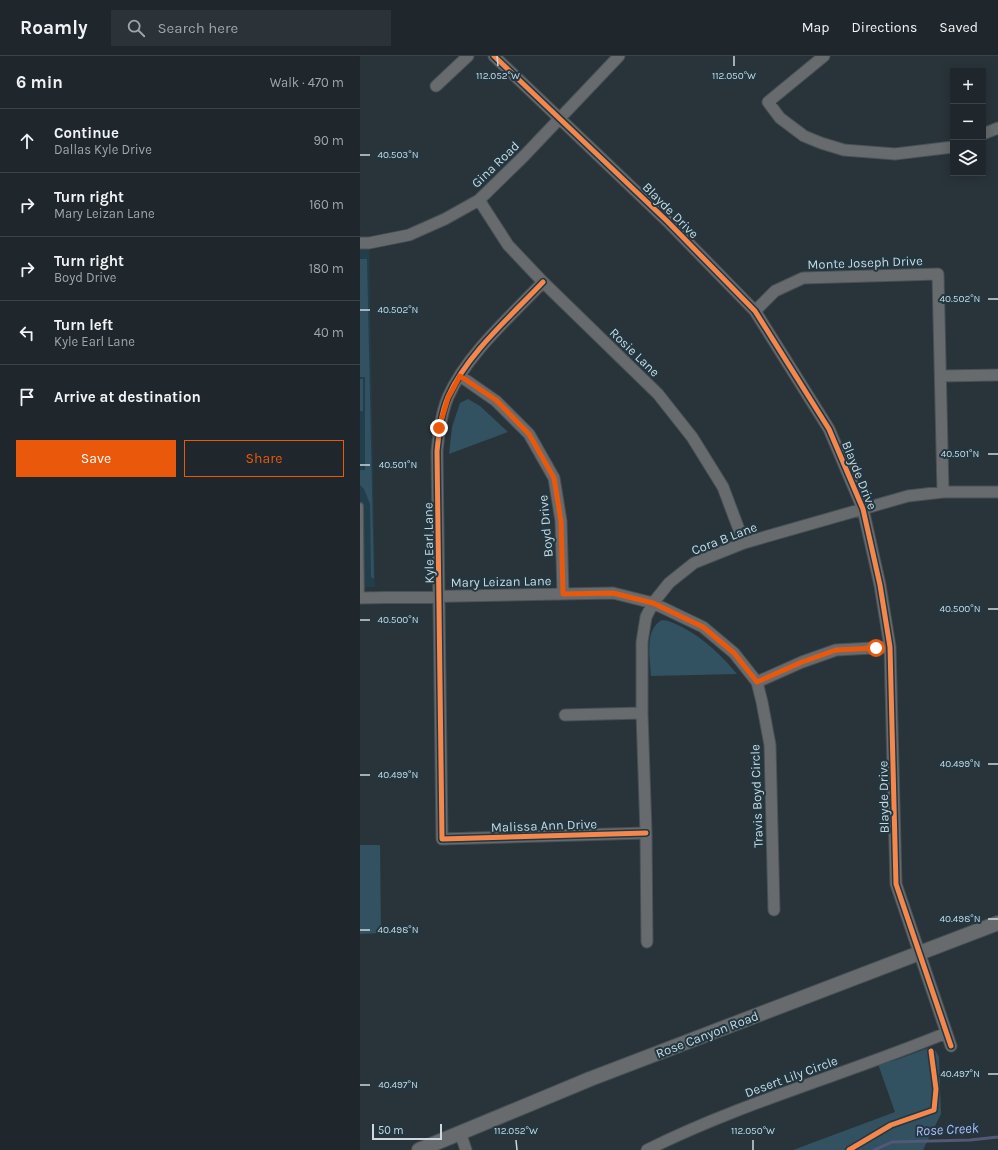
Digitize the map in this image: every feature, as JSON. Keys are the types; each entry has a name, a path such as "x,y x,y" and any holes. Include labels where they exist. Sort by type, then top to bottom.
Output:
{"street":[{"path":"436,86 468,56"},
{"name":"Blayde Drive","path":"494,56 667,221 755,311 829,429 863,509 880,585 890,647 896,884 951,1046"},
{"name":"Gina Road","path":"360,243 369,243 409,235 445,220 479,200 524,156 620,56"},
{"path":"824,56 768,102 780,118 804,136 844,150 895,154 950,147"},
{"path":"986,133 998,128"},
{"name":"Rosie Lane","path":"479,200 508,245 543,282 658,394 692,437 723,487 744,543"},
{"name":"Monte Joseph Drive","path":"755,311 775,291 803,278 938,274 943,492"},
{"name":"Kyle Earl Lane","path":"442,839 439,428 448,398 460,376 482,345 543,282"},
{"path":"940,376 998,375"},
{"name":"Boyd Drive","path":"460,376 496,400 529,434 554,478 561,521 563,594"},
{"name":"Cora B Lane","path":"647,942 642,642 646,617 653,603 669,583 694,563 744,543 908,496 943,492 998,492"},
{"name":"Mary Leizan Lane","path":"361,598 613,593 653,603 703,627 734,653 757,682"},
{"path":"757,682 802,662 836,650 890,647"},
{"name":"Travis Boyd Circle","path":"757,682 770,745 774,910"},
{"path":"565,715 642,713"},
{"name":"Malissa Ann Drive","path":"442,839 646,833"},
{"name":"Rose Canyon Road","path":"419,1150 584,1082 998,923"},
{"name":"Desert Lily Circle","path":"647,1150 679,1134 946,1033"},
{"path":"460,1132 466,1150"}],"lane":[{"path":"360,506 361,598"}],"shaded area":[{"path":"360,243 369,243 375,587 360,587"},
{"path":"360,259 367,259 374,579 371,577 370,504 364,489 360,485 360,470 365,470 365,377 360,377"},
{"path":"360,379 363,379 363,411 360,411"},
{"path":"468,399 480,406 508,432 449,454 452,427 460,403"},
{"path":"662,620 682,627 705,642 725,660 737,674 651,676 649,653 650,637 656,624"},
{"path":"360,845 380,845 381,933 360,934"},
{"path":"928,1048 936,1051 939,1057 941,1114 923,1150 793,1150 895,1112 878,1064 896,1060"}],"waterway":[{"name":"Rose Creek","path":"874,1150 892,1142 970,1140 998,1137"}],"cycle path":[{"path":"494,56 667,221 755,311 829,429 863,509 880,585 890,647 896,884 951,1046"},
{"path":"543,282 491,336 466,366 448,397 441,424 437,451 442,839 646,833"},
{"path":"849,1150 891,1125 934,1110 936,1089 931,1051"}],"route":[{"path":"439,428 448,398 460,376 496,400 529,434 554,478 561,521 563,594 613,593 653,603 703,627 734,653 757,682 802,662 836,650 876,648"}]}
